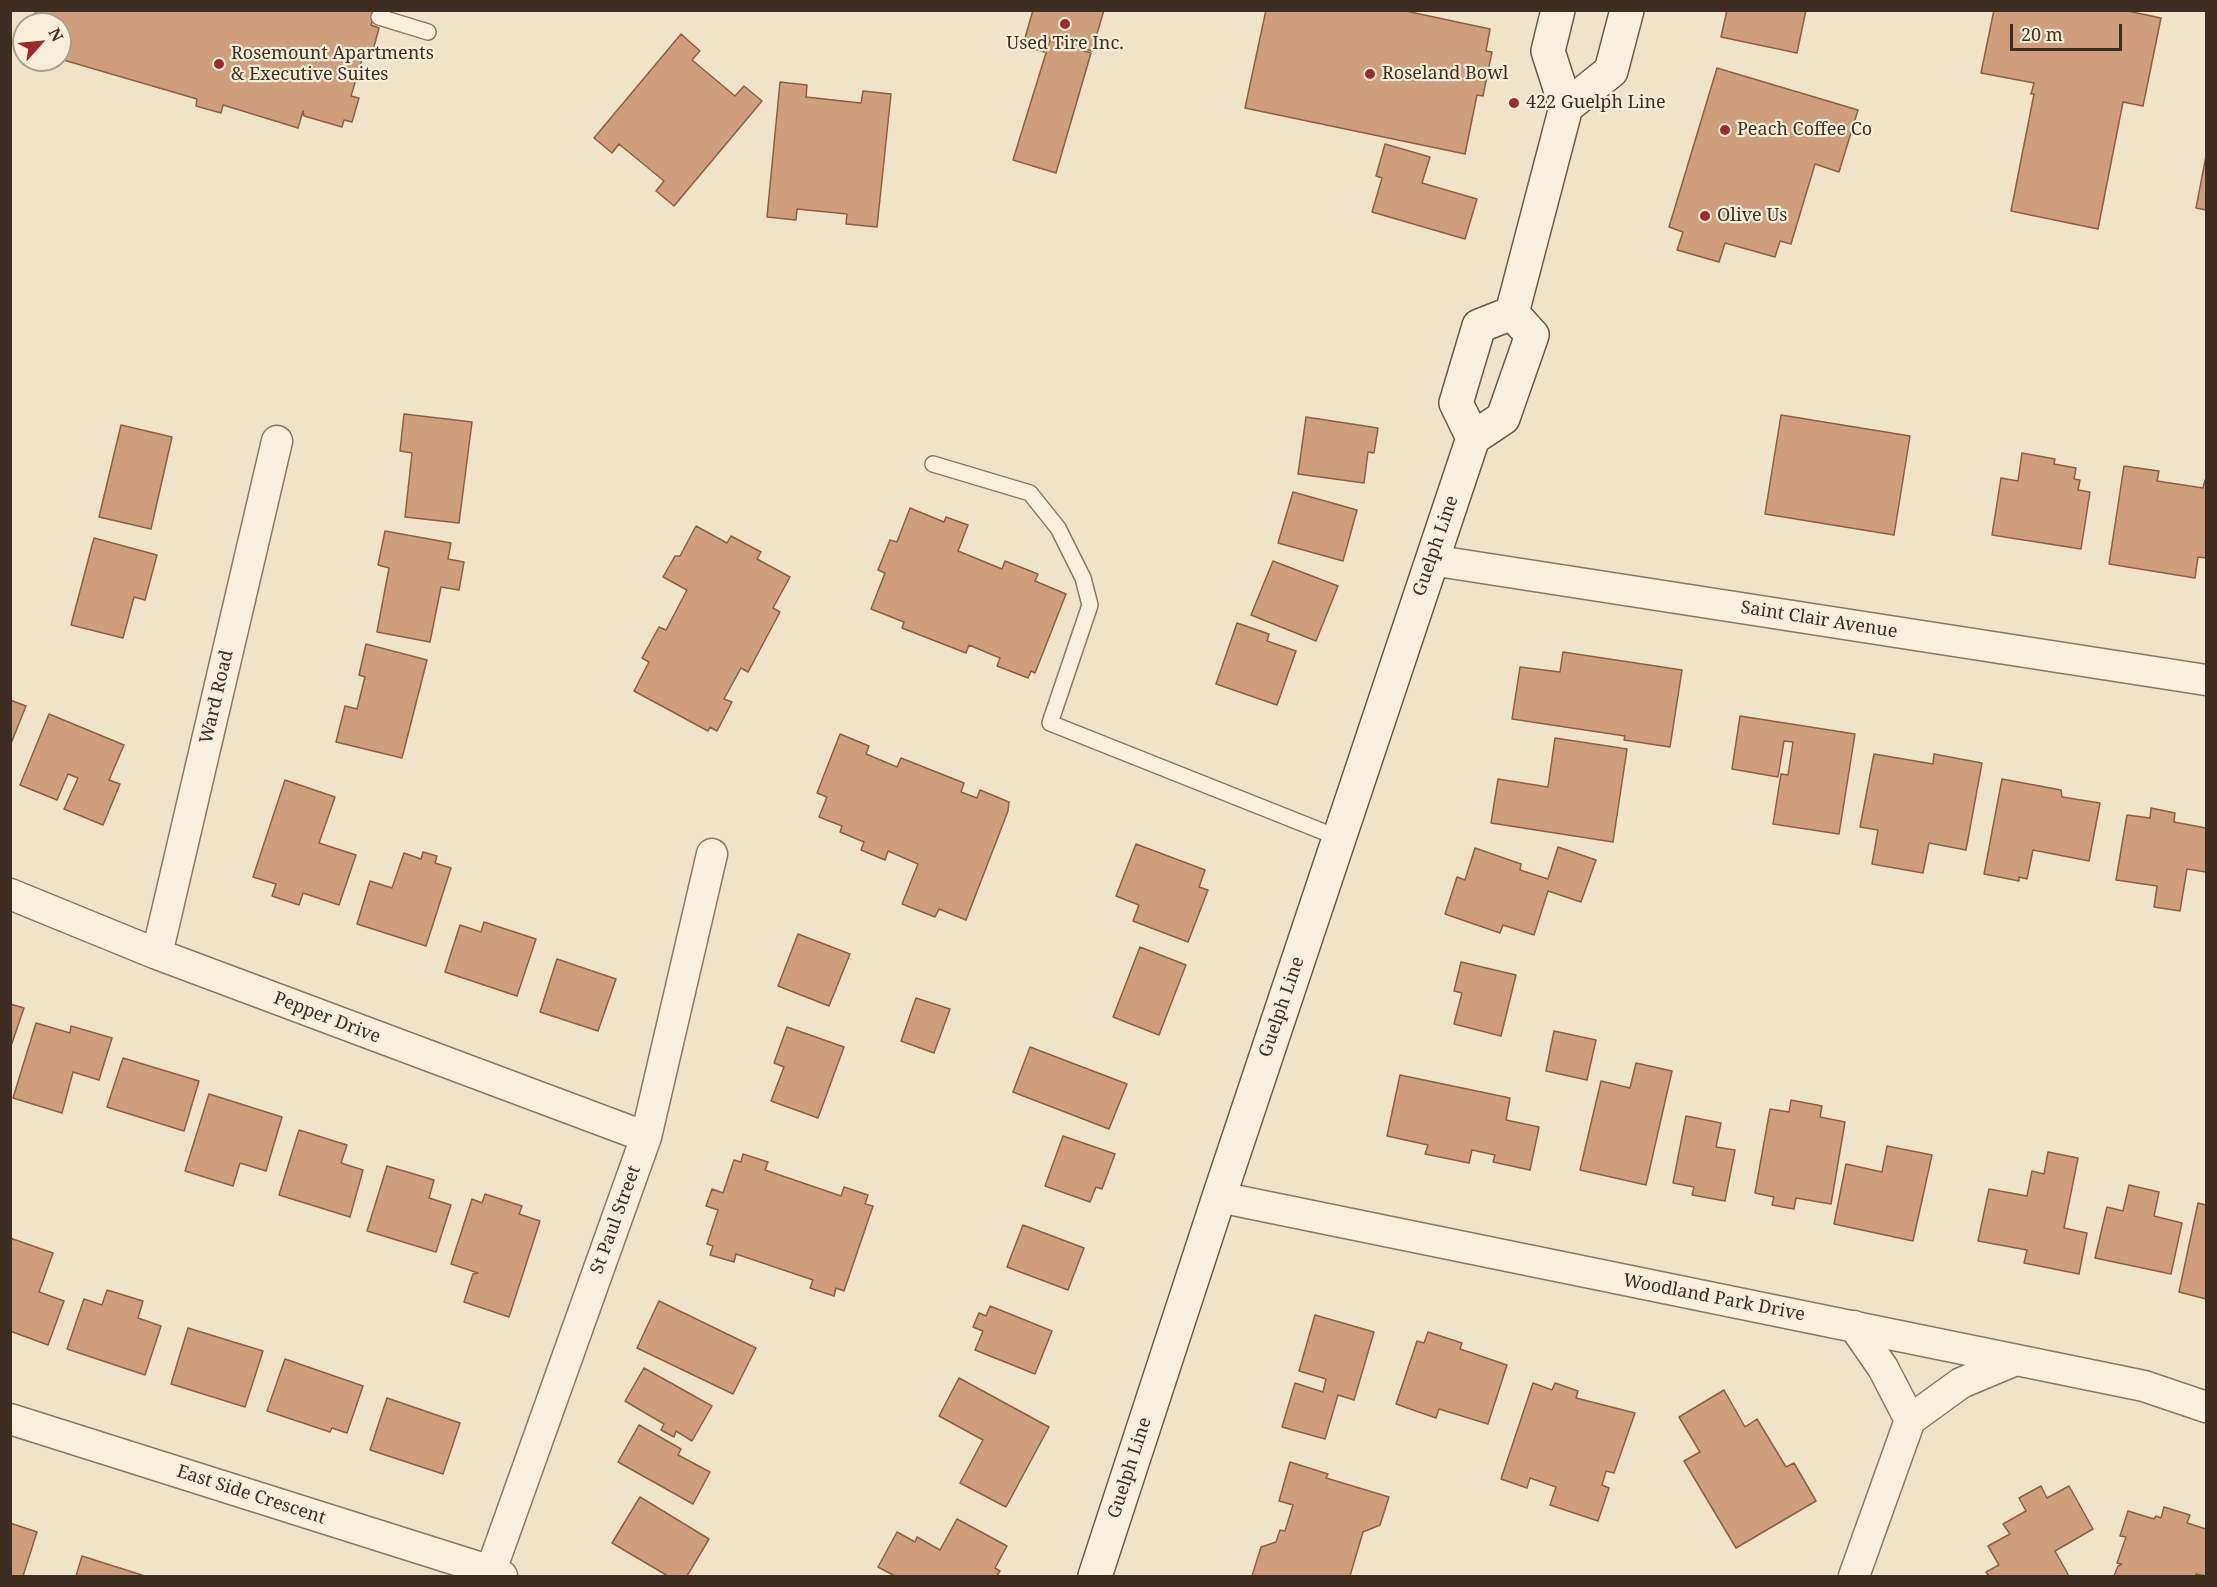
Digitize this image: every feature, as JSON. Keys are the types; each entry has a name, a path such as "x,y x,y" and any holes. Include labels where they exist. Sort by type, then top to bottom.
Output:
{"main road":[{"path":"1512,313 1566,107 1548,51 1558,10"},
{"path":"1566,107 1611,71 1627,10"},
{"path":"1512,313 1532,335 1503,418 1473,438 1456,403 1479,326 1512,313"},
{"name":"Guelph Line","path":"1095,1576 1218,1197 1473,438"}],"street":[{"name":"Ward Road","path":"157,954 277,441"},
{"name":"Saint Clair Avenue","path":"1431,560 2206,680"},
{"name":"St Paul Street","path":"494,1575 646,1137 711,854"},
{"name":"Pepper Drive","path":"10,894 157,954 646,1137"},
{"name":"Woodland Park Drive","path":"1218,1197 2144,1386 2206,1407"},
{"path":"1854,1326 1883,1368 1910,1420"},
{"path":"1854,1576 1910,1420 1961,1383 2016,1359"},
{"name":"East Side Crescent","path":"10,1419 494,1575"}],"lane":[{"path":"379,17 428,32"},
{"path":"933,464 1030,494 1058,528 1083,578 1090,605 1050,723 1339,838"}],"building":[{"name":"Rosemount Apartments & Executive Suites","path":"36,10 375,10 371,25 379,28 371,58 363,56 351,96 359,98 352,122 344,120 342,127 304,116 303,111 298,128 223,105 221,113 196,106 197,99 72,63 72,12 36,12"},
{"name":"Used Tire Inc.","path":"1033,10 1104,10 1092,51 1047,38 1044,52 1023,45"},
{"name":"Roseland Bowl","path":"1266,10 1401,10 1490,29 1486,51 1492,52 1483,96 1477,95 1465,154 1245,108"},
{"path":"1727,10 1806,10 1797,53 1721,37"},
{"path":"1994,10 2123,10 2161,18 2143,106 2123,102 2098,229 2011,211 2034,94 2031,94 2034,83 1981,73"},
{"path":"681,34 700,51 692,60 735,96 744,86 762,101 674,206 656,191 664,181 619,144 612,153 594,138"},
{"path":"1050,40 1091,53 1056,173 1013,160"},
{"path":"1717,68 1858,110 1839,172 1815,164 1791,244 1780,241 1775,257 1725,243 1719,262 1677,250 1683,232 1669,227"},
{"path":"780,82 807,85 806,97 861,103 863,91 891,94 877,227 846,224 847,214 797,209 796,220 767,217"},
{"path":"1385,144 1430,157 1422,183 1477,199 1465,239 1372,212 1382,178 1376,176"},
{"path":"2206,156 2206,210 2196,208"},
{"path":"404,414 472,422 459,523 405,517 412,453 400,451"},
{"path":"1781,415 1910,436 1894,535 1765,514"},
{"path":"1306,417 1378,428 1374,453 1368,452 1364,483 1298,474"},
{"path":"121,425 172,437 151,529 99,517"},
{"path":"2022,453 2055,459 2054,464 2076,468 2074,479 2080,480 2078,490 2090,492 2081,549 1992,535 2001,478 2018,481"},
{"path":"2124,466 2159,471 2157,481 2203,488 2206,480 2206,558 2198,557 2195,578 2109,564"},
{"path":"1293,492 1357,510 1343,561 1278,543"},
{"path":"910,508 944,522 946,517 968,525 958,551 1002,569 1005,561 1038,574 1035,581 1066,594 1035,673 1031,671 1028,678 997,666 1000,658 969,645 966,653 902,628 904,622 871,609 885,573 878,570 890,540 897,542"},
{"path":"696,526 727,543 731,536 761,552 757,559 790,577 773,608 780,612 748,672 741,668 724,699 732,702 717,731 710,727 708,731 634,691 649,662 642,658 659,627 666,630 687,590 663,577 675,556 680,556"},
{"path":"385,531 451,543 448,559 464,562 459,590 441,587 430,642 377,632 389,568 378,565"},
{"path":"94,538 157,555 145,600 134,597 123,638 71,625"},
{"path":"1273,561 1338,586 1316,641 1251,615"},
{"path":"1237,623 1269,634 1267,641 1296,651 1277,705 1216,684"},
{"path":"366,644 427,660 402,758 336,742 345,706 357,709 365,677 359,675"},
{"path":"1563,652 1682,670 1670,747 1624,740 1625,736 1512,719 1520,667 1560,672"},
{"path":"10,700 26,706 10,746"},
{"path":"49,714 124,745 109,780 120,784 103,825 64,809 78,778 68,774 57,800 20,785"},
{"path":"1740,716 1855,734 1839,834 1773,824 1781,774 1788,775 1793,742 1784,741 1778,777 1732,769"},
{"path":"840,734 869,746 866,754 897,767 901,758 964,783 961,792 977,798 980,790 1009,802 1008,811 966,920 939,909 935,917 902,904 918,864 888,851 885,860 861,850 864,842 840,832 842,826 819,817 827,797 817,793"},
{"path":"1555,738 1627,749 1613,842 1491,823 1498,779 1548,787"},
{"path":"1874,754 1933,764 1934,754 1982,763 1966,850 1929,843 1923,873 1872,864 1878,830 1860,827"},
{"path":"2002,779 2061,790 2062,797 2100,803 2089,861 2033,850 2027,879 2019,877 2019,881 1984,874"},
{"path":"285,780 335,797 319,843 356,855 339,905 303,893 299,905 272,896 276,884 253,877"},
{"path":"2151,808 2175,813 2174,822 2206,828 2206,872 2187,869 2180,911 2154,907 2157,886 2116,880 2127,815 2150,818"},
{"path":"1136,844 1205,870 1199,887 1208,890 1188,942 1133,921 1139,905 1116,896"},
{"path":"1558,847 1596,860 1581,902 1548,891 1534,935 1503,925 1500,933 1445,914 1457,877 1465,880 1475,848 1521,864 1520,870 1548,879"},
{"path":"423,852 437,856 435,863 451,868 426,946 357,924 370,881 392,888 404,853 421,859"},
{"path":"484,922 536,939 517,996 445,972 460,925 481,932"},
{"path":"798,934 850,954 829,1006 778,986"},
{"path":"1140,947 1186,965 1159,1035 1113,1017"},
{"path":"557,959 616,979 598,1031 540,1012"},
{"path":"1461,962 1516,975 1501,1036 1454,1024 1462,993 1454,991"},
{"path":"916,998 950,1009 934,1053 901,1041"},
{"path":"10,1004 24,1008 10,1049"},
{"path":"36,1023 70,1033 71,1026 112,1038 99,1080 73,1072 62,1113 13,1098"},
{"path":"787,1027 844,1047 818,1118 771,1101 784,1067 774,1063"},
{"path":"1554,1031 1596,1040 1587,1080 1546,1071"},
{"path":"1030,1047 1127,1084 1109,1129 1013,1092"},
{"path":"123,1058 199,1081 184,1131 107,1107"},
{"path":"1636,1063 1672,1071 1646,1185 1580,1170 1601,1081 1630,1088"},
{"path":"1400,1075 1510,1098 1506,1120 1539,1127 1530,1170 1493,1162 1495,1155 1472,1150 1469,1163 1425,1154 1428,1145 1387,1136"},
{"path":"209,1094 282,1117 266,1171 240,1163 233,1186 185,1171"},
{"path":"1791,1100 1822,1106 1820,1117 1845,1122 1831,1204 1796,1198 1794,1209 1772,1205 1774,1197 1755,1193 1770,1109 1789,1112"},
{"path":"1686,1116 1721,1123 1716,1147 1735,1150 1725,1201 1692,1195 1694,1187 1673,1183"},
{"path":"299,1130 347,1145 341,1163 363,1170 350,1217 279,1195"},
{"path":"1063,1136 1115,1154 1102,1189 1096,1187 1090,1202 1045,1186"},
{"path":"1887,1146 1932,1155 1913,1241 1834,1224 1846,1164 1882,1172"},
{"path":"2048,1152 2078,1158 2064,1228 2087,1233 2079,1274 2024,1263 2027,1250 1978,1241 1989,1189 2027,1196 2032,1171 2044,1174"},
{"path":"743,1154 768,1162 765,1170 841,1196 844,1187 868,1195 865,1204 873,1206 844,1291 836,1288 834,1296 810,1288 813,1280 736,1254 734,1262 710,1255 713,1246 707,1244 718,1210 706,1206 712,1189 723,1193 734,1160 741,1162"},
{"path":"387,1166 434,1180 429,1198 451,1205 436,1252 367,1231"},
{"path":"2129,1185 2159,1192 2154,1216 2182,1223 2171,1274 2095,1258 2107,1207 2123,1211"},
{"path":"485,1194 522,1206 519,1214 540,1221 509,1317 464,1302 473,1274 478,1273 451,1264 472,1199 482,1203"},
{"path":"2198,1203 2206,1205 2206,1299 2179,1292"},
{"path":"1023,1225 1084,1248 1068,1290 1007,1267"},
{"path":"10,1238 53,1253 39,1292 64,1301 48,1345 10,1331"},
{"path":"107,1290 143,1301 138,1318 161,1326 145,1375 67,1349 84,1299 102,1305"},
{"path":"659,1301 756,1348 733,1394 637,1348"},
{"path":"990,1306 1052,1331 1035,1374 975,1350 983,1331 973,1327 979,1313 986,1316"},
{"path":"1315,1315 1374,1332 1354,1400 1338,1395 1325,1439 1282,1427 1295,1383 1323,1392 1326,1379 1299,1371"},
{"path":"188,1328 263,1351 245,1407 171,1384"},
{"path":"1428,1332 1462,1343 1460,1349 1507,1365 1488,1424 1439,1409 1436,1418 1396,1404 1417,1341 1424,1343"},
{"path":"285,1359 363,1386 347,1433 332,1428 330,1432 267,1411"},
{"path":"644,1368 712,1406 692,1441 676,1431 674,1437 661,1430 664,1424 625,1401"},
{"path":"959,1378 1049,1427 1006,1507 960,1483 983,1440 939,1416"},
{"path":"1533,1383 1552,1390 1555,1383 1578,1391 1576,1398 1635,1413 1614,1473 1606,1471 1602,1485 1609,1488 1598,1521 1550,1505 1556,1487 1530,1478 1527,1488 1501,1479"},
{"path":"1724,1390 1745,1427 1757,1419 1786,1467 1794,1463 1816,1501 1736,1548 1684,1461 1700,1452 1679,1417"},
{"path":"387,1398 460,1423 443,1474 370,1450"},
{"path":"639,1425 681,1449 678,1455 710,1472 693,1504 618,1462"},
{"path":"1290,1462 1328,1474 1326,1478 1389,1497 1380,1525 1363,1532 1350,1576 1252,1576 1261,1547 1276,1542 1280,1530 1285,1531 1293,1505 1279,1501"},
{"path":"2041,1486 2047,1498 2069,1486 2093,1529 2055,1551 2069,1576 1989,1576 1986,1572 1999,1565 1988,1546 2010,1534 2003,1524 2026,1511 2019,1498"},
{"path":"640,1497 709,1539 687,1576 668,1576 612,1543"},
{"path":"2164,1507 2190,1515 2187,1523 2206,1529 2206,1576 2196,1574 2195,1576 2114,1576 2118,1566 2122,1564 2117,1563 2126,1537 2120,1536 2128,1511 2154,1519 2156,1516 2161,1518"},
{"path":"957,1519 1007,1546 995,1568 1000,1571 997,1576 895,1576 878,1567 897,1532 915,1542 917,1537 940,1550"},
{"path":"10,1523 37,1532 23,1576 10,1576"},
{"path":"82,1556 145,1576 76,1576"}],"place":[{"name":"Used Tire Inc.","path":"1065,24"},
{"name":"Rosemount Apartments & Executive Suites","path":"219,64"},
{"name":"Roseland Bowl","path":"1370,74"},
{"name":"422 Guelph Line","path":"1514,103"},
{"name":"Peach Coffee Co","path":"1725,130"},
{"name":"Olive Us","path":"1705,216"}]}
